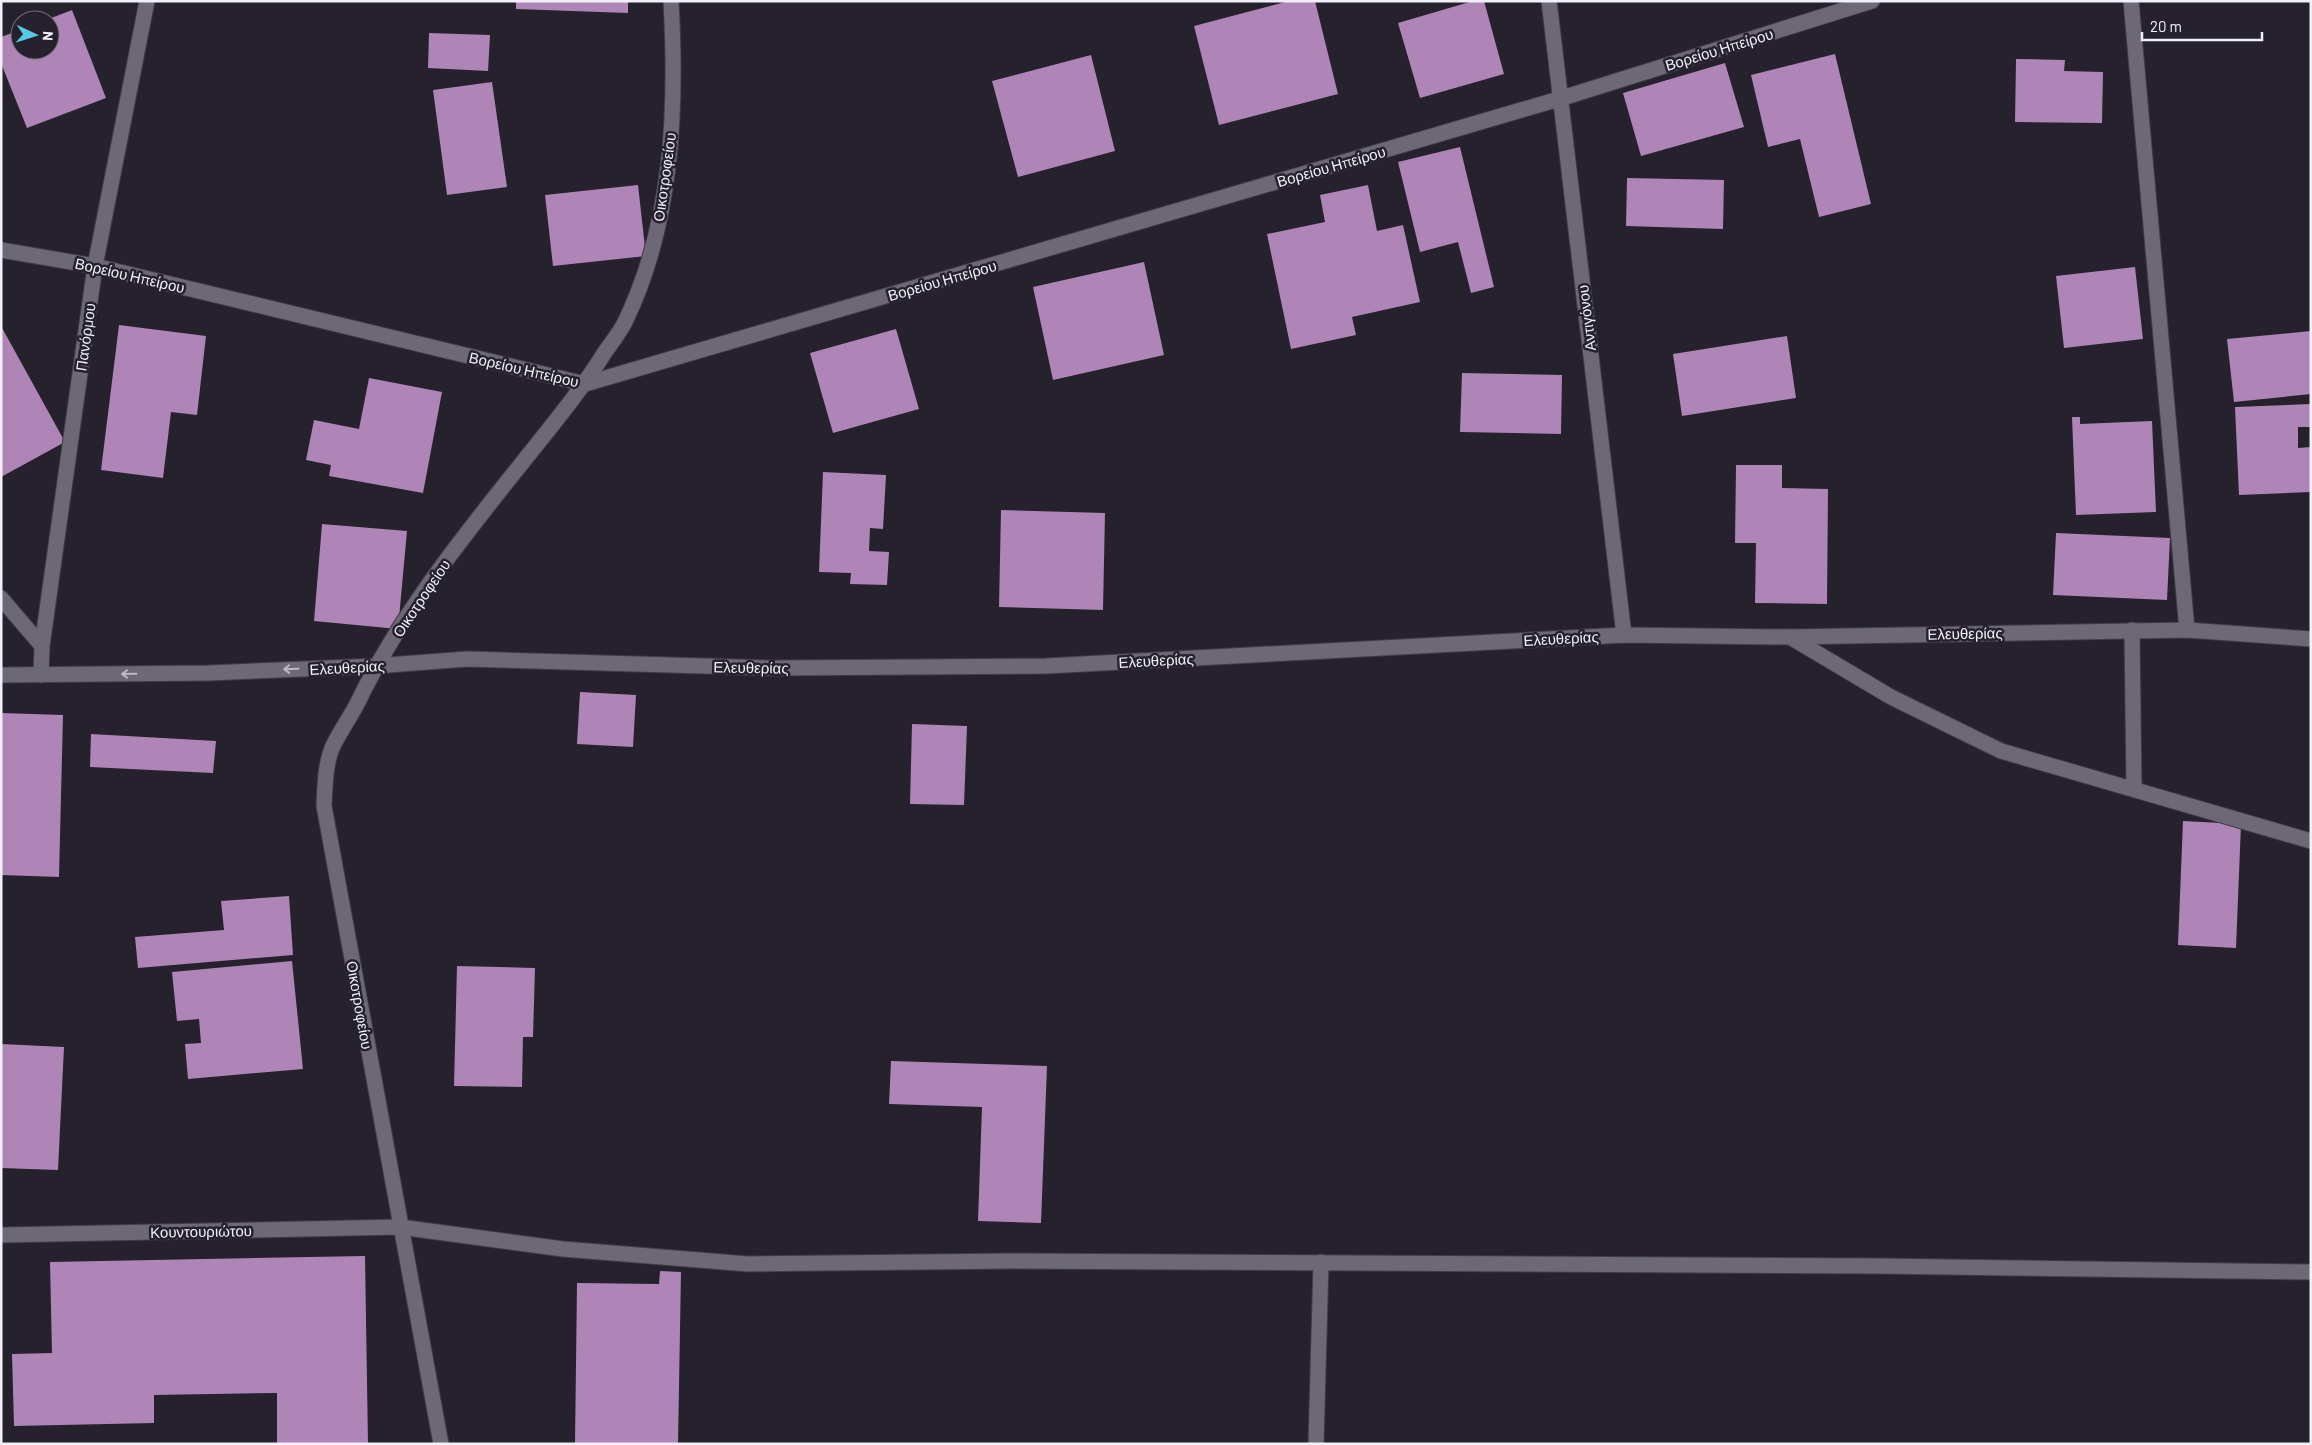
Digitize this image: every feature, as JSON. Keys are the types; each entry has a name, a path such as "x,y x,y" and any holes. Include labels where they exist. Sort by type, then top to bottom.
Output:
{"street":[{"name":"Πανόρμου","path":"41,675 42,646 95,266 147,1"},
{"name":"Οικοτροφείου","path":"441,1444 324,806 325,782 332,749 352,715 375,666 462,540 585,384 624,323 647,268 662,211 672,120 674,53 671,1"},
{"name":"Αντιγόνου","path":"1549,1 1559,99 1624,635"},
{"name":"Βορείου Ηπείρου","path":"1,250 95,266 585,384 1559,99 1872,1"},
{"path":"2131,1 2187,630"},
{"path":"1,598 42,646"},
{"path":"2132,630 2134,789"},
{"name":"Ελευθερίας","path":"1,675 208,673 375,666 467,659 774,668 1046,666 1624,635 1790,637 2187,630 2311,639"},
{"path":"1790,637 1891,697 2002,751 2311,841"},
{"name":"Κουντουριώτου","path":"1,1235 400,1227 563,1249 748,1264 1010,1261 1321,1262 1878,1266 2311,1272"},
{"path":"1316,1444 1321,1262"}],"building":[{"path":"516,1 628,1 628,13 516,9"},
{"path":"1289,1 1315,1 1338,94 1219,125 1194,26"},
{"path":"1473,1 1484,1 1504,74 1420,98 1398,23"},
{"path":"72,10 106,98 27,128 1,63 1,37 10,34 10,60 60,60 60,15"},
{"path":"429,33 490,35 488,71 428,68"},
{"path":"1835,54 1871,204 1819,217 1800,139 1768,147 1751,75"},
{"path":"1091,55 1115,151 1018,177 992,81"},
{"path":"2016,59 2065,60 2064,71 2103,72 2102,123 2015,122"},
{"path":"1725,63 1744,127 1641,156 1623,93"},
{"path":"492,82 507,187 447,195 433,90"},
{"path":"1460,147 1494,287 1471,293 1458,242 1420,252 1398,162"},
{"path":"1627,178 1724,180 1723,229 1626,226"},
{"path":"638,185 646,256 553,266 545,195"},
{"path":"1368,185 1377,231 1403,225 1420,302 1352,317 1356,335 1291,349 1267,234 1325,222 1320,195"},
{"path":"1144,262 1164,355 1053,380 1033,287"},
{"path":"2135,267 2143,339 2064,348 2056,276"},
{"path":"119,325 206,336 197,415 171,412 163,478 101,470"},
{"path":"1,326 65,442 1,477"},
{"path":"896,329 919,409 833,433 810,353"},
{"path":"2311,331 2311,394 2234,402 2227,339"},
{"path":"1787,336 1796,398 1682,416 1673,354"},
{"path":"1462,373 1562,375 1561,434 1460,432"},
{"path":"369,378 442,392 423,493 329,476 331,465 306,460 314,420 359,429"},
{"path":"2311,404 2311,427 2298,427 2298,448 2311,447 2311,492 2239,495 2235,407"},
{"path":"2072,417 2080,417 2080,424 2152,421 2156,512 2076,515"},
{"path":"1736,465 1782,465 1782,488 1828,489 1827,604 1755,603 1756,543 1735,543"},
{"path":"823,472 886,475 883,529 870,528 869,551 889,552 887,585 850,584 851,573 819,572"},
{"path":"1001,510 1105,513 1103,610 999,607"},
{"path":"322,524 407,531 398,629 314,621"},
{"path":"2056,533 2170,538 2167,600 2053,595"},
{"path":"580,692 636,695 633,747 577,744"},
{"path":"1,713 63,715 59,877 1,875"},
{"path":"912,724 967,726 964,805 910,804"},
{"path":"91,734 216,741 213,773 90,767"},
{"path":"2183,821 2241,824 2236,948 2178,945"},
{"path":"289,896 293,955 138,968 135,937 224,930 221,901"},
{"path":"292,961 303,1069 188,1079 185,1044 201,1043 199,1019 177,1021 172,972"},
{"path":"457,966 535,968 533,1037 523,1037 522,1087 454,1086"},
{"path":"1,1044 64,1047 58,1170 1,1168"},
{"path":"891,1061 1047,1066 1041,1223 978,1221 982,1107 889,1104"},
{"path":"365,1256 368,1444 277,1444 277,1393 154,1395 154,1423 14,1426 12,1354 52,1353 50,1262"},
{"path":"660,1271 681,1272 678,1444 575,1444 577,1283 659,1284"}]}
